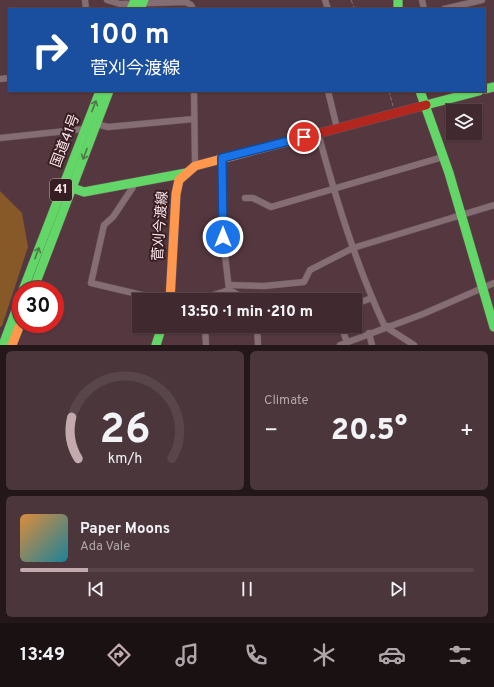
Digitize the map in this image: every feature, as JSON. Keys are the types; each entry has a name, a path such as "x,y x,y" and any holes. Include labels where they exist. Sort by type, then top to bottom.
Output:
{"main road":[{"name":"国道41号","path":"36,281 68,187 85,129 100,92"},
{"name":"国道41号","path":"28,281 109,92"},
{"path":"420,92 443,157 494,327"},
{"name":"菅刈今渡線","path":"170,293 176,194 179,180 195,166 475,92"},
{"path":"68,187 84,192 186,173"},
{"path":"3,345 12,321"},
{"path":"12,345 17,333"},
{"path":"156,345 160,333"}],"street":[{"path":"106,0 120,4 186,2 193,5"},
{"path":"448,8 482,0"},
{"path":"194,92 195,166"},
{"path":"328,92 337,128"},
{"path":"96,124 108,127 194,119"},
{"path":"0,138 85,129"},
{"path":"318,133 334,190 353,248 372,298 389,329 414,345"},
{"path":"245,198 253,198 271,207 334,190 443,157"},
{"path":"222,158 223,237 229,288"},
{"path":"132,293 91,284 104,226 133,187 133,182"},
{"path":"216,293 229,288 304,282 310,270 353,248 460,214 494,205"},
{"path":"342,333 343,344 387,326 423,314 494,283"},
{"path":"229,288 237,293"},
{"path":"362,302 372,298"},
{"path":"205,333 206,345"},
{"path":"257,333 258,345"},
{"path":"369,333 372,345"}],"path":[{"path":"389,92 393,108"}],"shaded area":[{"path":"0,191 22,213 28,247 17,281 12,281 12,296 2,326 0,327"}],"traffic: fast":[{"path":"131,8 135,0"},
{"path":"140,8 144,0"},
{"path":"398,0 398,8"},
{"path":"486,89 494,87"},
{"path":"26,281 100,92"},
{"path":"36,281 109,92"},
{"path":"420,92 449,173 494,327"},
{"path":"426,105 475,92"},
{"path":"67,186 84,192 186,173"},
{"path":"3,345 12,321"},
{"path":"156,345 160,333"}],"traffic: slow":[{"path":"170,293 176,194 179,180 195,166 316,134"},
{"path":"12,345 17,333"}],"traffic: jam":[{"path":"316,134 426,105"}],"route":[{"path":"223,237 222,158 304,137"}]}
